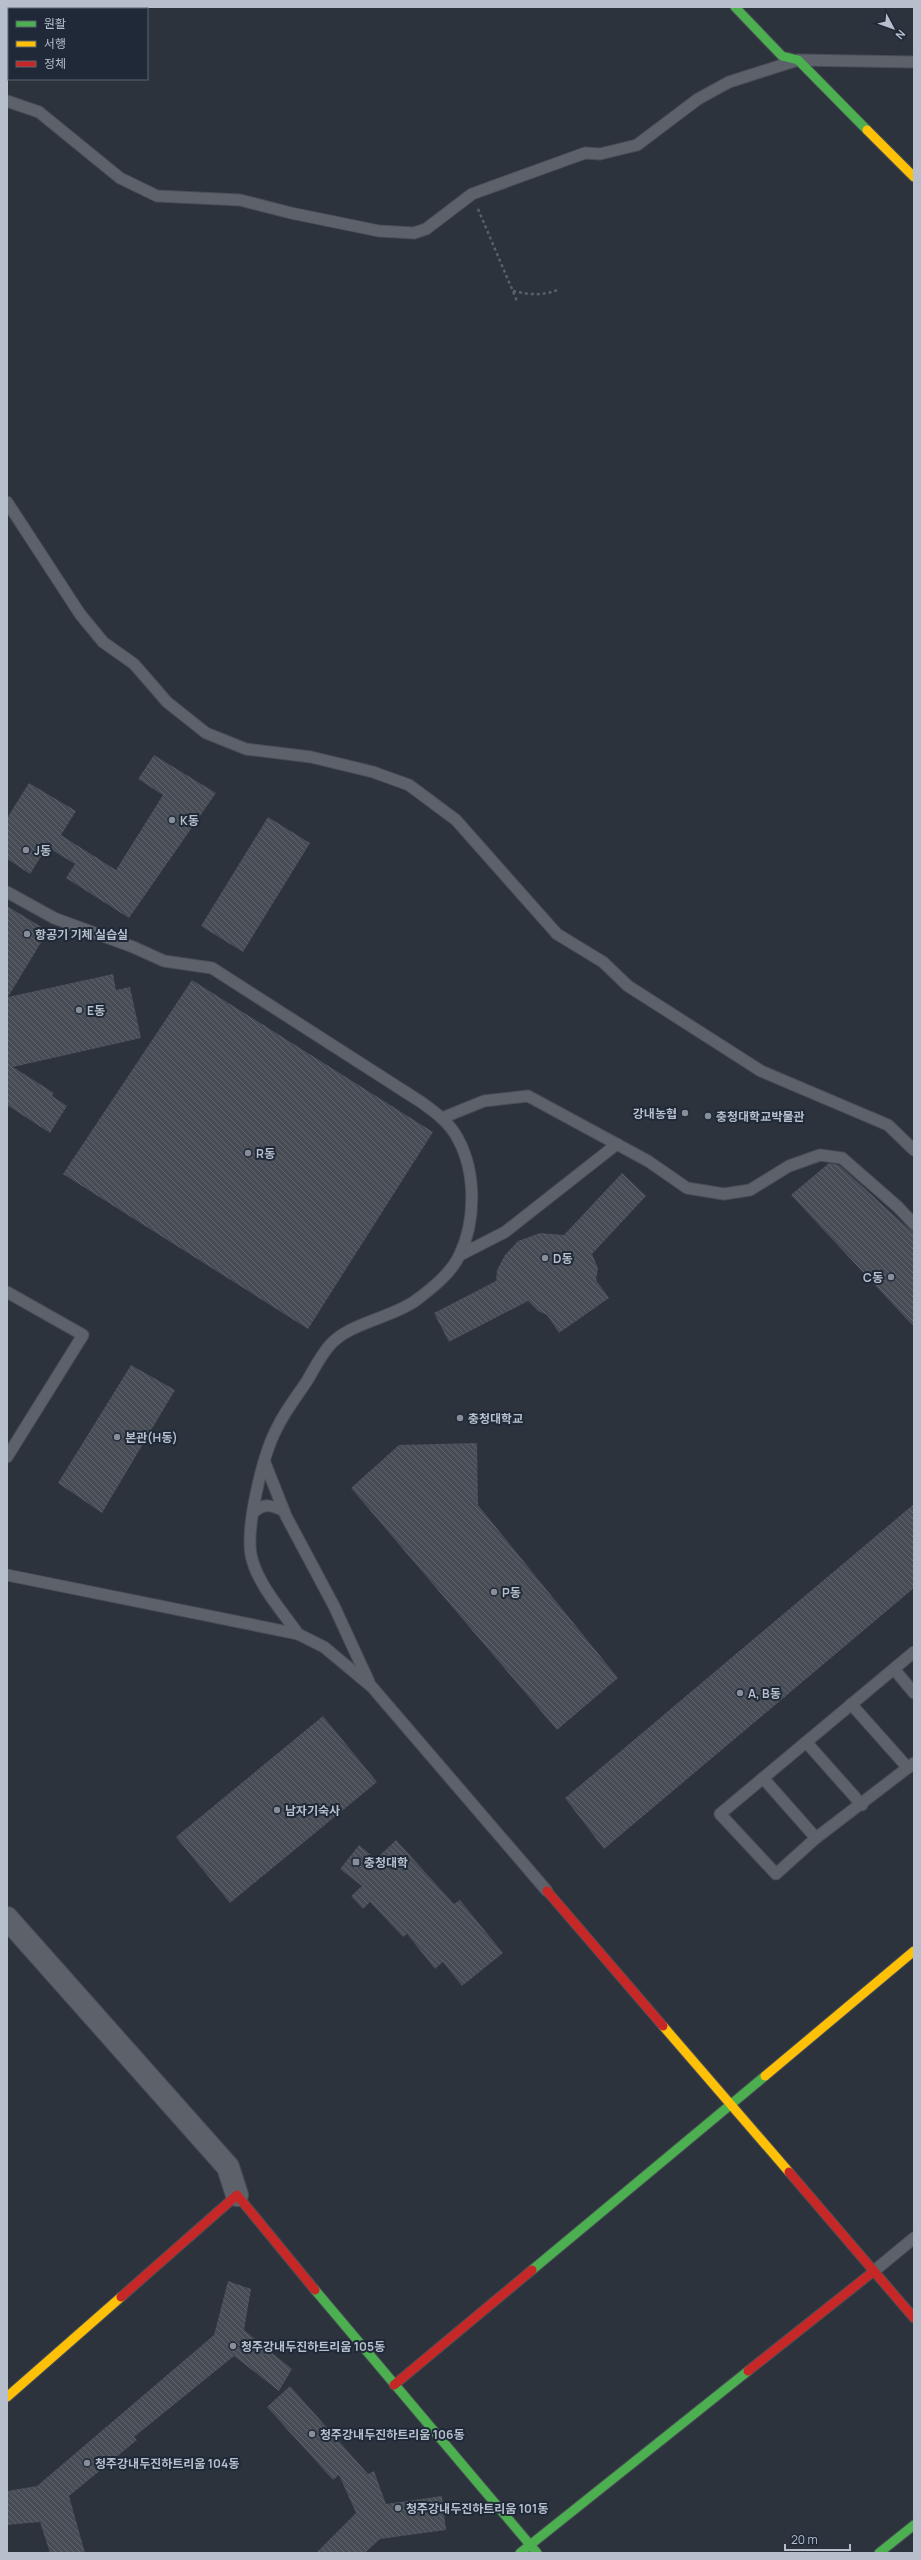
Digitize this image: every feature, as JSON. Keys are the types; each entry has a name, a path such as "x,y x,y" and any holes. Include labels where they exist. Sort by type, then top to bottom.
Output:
{"street":[{"path":"735,7 782,56 798,60 914,176"},
{"path":"547,1891 914,2318"},
{"path":"7,1918 228,2167 237,2195 394,2386 537,2553"},
{"path":"394,2386 730,2103 914,1951"},
{"path":"7,2397 237,2195"},
{"path":"520,2553 874,2271"},
{"path":"880,2553 914,2525"}],"lane":[{"path":"7,101 39,112 120,178 157,196 240,200 318,219 379,231 414,233 426,229 472,194 585,153 600,154 637,145 698,99 723,85 798,60 914,62"},
{"path":"7,502 80,614 103,642 134,664 167,702 206,733 246,749 311,757 373,772 409,785 456,820 557,934 602,962 628,986 761,1071 888,1125 914,1150"},
{"path":"7,892 54,918 132,947 164,961 212,968 421,1102 442,1118 458,1139 467,1163 472,1192 469,1230 460,1255 449,1272 414,1302 346,1333 331,1344 277,1428 265,1460 249,1536 252,1560 266,1587 298,1634"},
{"path":"442,1118 484,1101 528,1096 617,1144 687,1188 724,1194 750,1190 789,1166 820,1155 842,1158 914,1224"},
{"path":"460,1255 505,1232 617,1144"},
{"path":"7,1292 83,1335 10,1445 7,1457"},
{"path":"265,1460 284,1511 334,1606 372,1687"},
{"path":"254,1512 260,1506 267,1505 284,1511"},
{"path":"7,1575 298,1634 324,1647 372,1687 547,1891"},
{"path":"851,1704 911,1766 862,1805 816,1838 776,1874 720,1814 762,1778 806,1742 851,1704 914,1652"},
{"path":"894,1669 914,1693"},
{"path":"806,1742 862,1805"},
{"path":"762,1778 816,1838"},
{"path":"874,2271 914,2238"}],"path":[{"path":"472,194 516,301"},
{"path":"513,291 535,295 550,293 560,289"}],"building":[{"path":"154,755 216,793 129,918 66,878 75,864 47,847 30,874 7,859 7,818 29,783 76,811 61,835 116,870 163,795 138,779"},
{"path":"268,817 310,843 243,952 201,926"},
{"path":"7,906 48,931 8,997 113,974 116,990 130,987 141,1038 13,1067 54,1093 52,1096 67,1106 50,1133 7,1105"},
{"name":"R동","path":"192,980 433,1132 308,1329 63,1174"},
{"name":"C동","path":"829,1163 839,1165 909,1229 914,1231 914,1327 791,1195"},
{"name":"D동","path":"622,1173 646,1196 592,1254 598,1268 596,1280 609,1298 559,1333 547,1315 538,1311 528,1301 449,1342 434,1313 496,1281 497,1270 505,1255 518,1241 540,1233 564,1235"},
{"name":"본관(H동)","path":"131,1365 175,1390 102,1513 58,1483"},
{"name":"P동","path":"477,1443 478,1505 618,1678 557,1730 351,1488 399,1445"},
{"name":"A, B동","path":"914,1504 914,1588 604,1849 565,1798"},
{"name":"남자기숙사","path":"323,1716 377,1782 230,1903 176,1837"},
{"path":"396,1840 454,1904 460,1900 503,1953 462,1986 443,1962 435,1969 407,1934 403,1937 370,1902 363,1909 351,1896 362,1886 340,1869 359,1845 376,1859"},
{"path":"228,2281 251,2289 244,2330 292,2369 279,2391 234,2356 134,2437 137,2440 69,2496 85,2553 50,2553 40,2522 7,2525 7,2491 37,2486 214,2335"},
{"path":"290,2386 368,2474 374,2471 386,2504 442,2496 446,2530 380,2539 365,2553 316,2553 356,2513 339,2475 333,2480 267,2407"}],"traffic: fast":[{"path":"735,7 782,56 798,60 867,130"},
{"path":"532,2270 765,2076"},
{"path":"315,2290 537,2553"},
{"path":"520,2553 748,2371"},
{"path":"879,2553 914,2525"}],"traffic: slow":[{"path":"867,130 914,177"},
{"path":"765,2076 914,1951"},
{"path":"663,2026 789,2172"},
{"path":"7,2397 121,2297"}],"traffic: jam":[{"path":"547,1891 663,2026"},
{"path":"789,2172 914,2318"},
{"path":"121,2297 237,2195 315,2290"},
{"path":"394,2385 532,2270"},
{"path":"748,2371 874,2271"}],"place":[{"name":"K동","path":"172,820"},
{"name":"J동","path":"26,850"},
{"name":"항공기 기체 실습실","path":"27,934"},
{"name":"E동","path":"79,1010"},
{"name":"강내농협","path":"685,1113"},
{"name":"충청대학교박물관","path":"708,1116"},
{"name":"R동","path":"248,1153"},
{"name":"D동","path":"545,1258"},
{"name":"C동","path":"891,1277"},
{"name":"충청대학교","path":"460,1418"},
{"name":"본관(H동)","path":"117,1437"},
{"name":"P동","path":"494,1592"},
{"name":"A, B동","path":"740,1693"},
{"name":"남자기숙사","path":"277,1810"},
{"name":"충청대학","path":"356,1862"},
{"name":"청주강내두진하트리움 105동","path":"233,2346"},
{"name":"청주강내두진하트리움 106동","path":"312,2434"},
{"name":"청주강내두진하트리움 104동","path":"87,2463"},
{"name":"청주강내두진하트리움 101동","path":"398,2508"}]}
